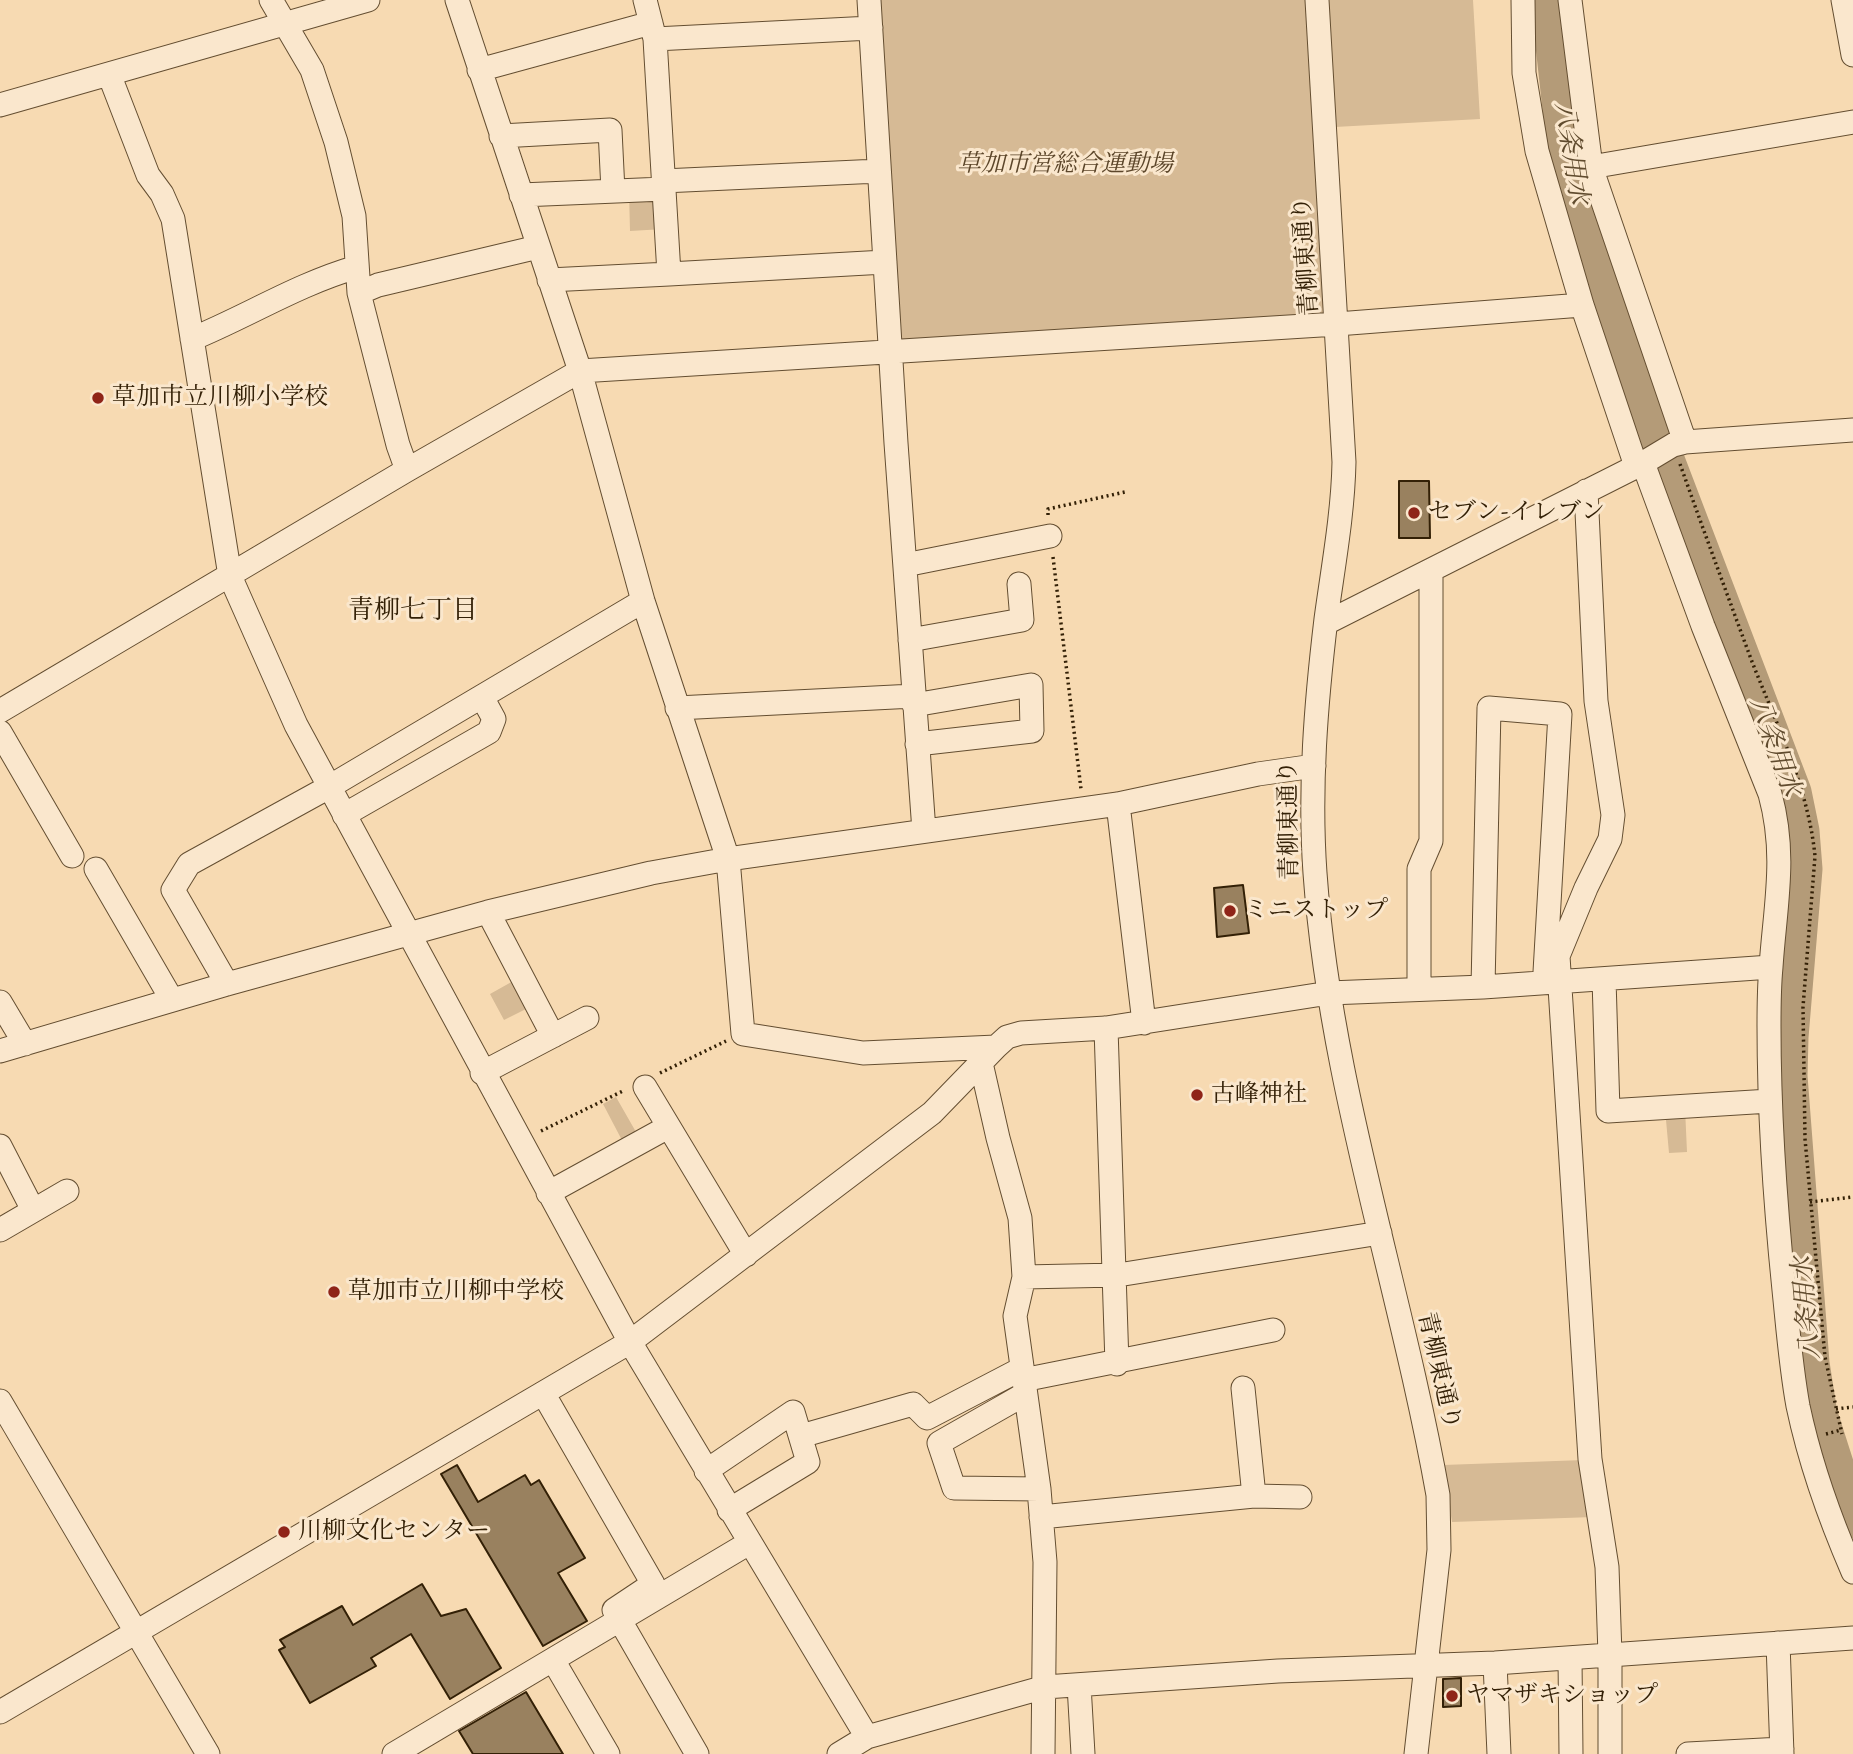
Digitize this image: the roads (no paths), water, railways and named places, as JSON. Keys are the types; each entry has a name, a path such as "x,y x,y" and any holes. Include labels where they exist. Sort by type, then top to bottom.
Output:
{"street":[{"path":"271,0 312,70 336,142 354,216 359,293 407,470"},
{"path":"0,105 368,0"},
{"path":"457,0 580,371 643,601 728,859 743,1034 863,1053 989,1055"},
{"path":"645,0 653,31 669,274"},
{"path":"869,0 890,350 924,831"},
{"name":"青柳東通り","path":"1317,0 1337,324 1343,488 1326,623 1314,766 1315,871 1329,993 1438,1495 1439,1550 1416,1754"},
{"path":"1523,0 1524,73 1537,151 1582,305 1639,465 1770,794 1778,822 1779,903 1771,967 1770,1101 1777,1229 1797,1399 1834,1528 1853,1572"},
{"path":"1570,0 1591,167 1679,444"},
{"path":"1843,0 1853,55"},
{"path":"480,70 653,31 871,28"},
{"path":"109,74 148,174 162,194 173,219 230,576 296,725 630,1342 867,1737"},
{"path":"1591,167 1853,122"},
{"path":"502,136 610,130 612,191"},
{"path":"521,195 879,171"},
{"path":"359,293 378,285 538,247"},
{"path":"549,279 885,262"},
{"path":"192,339 273,299 357,267"},
{"path":"0,711 580,371 1337,324 1582,305"},
{"path":"1326,623 1679,444 1853,430"},
{"path":"1553,982 1558,956 1610,839 1613,816 1596,701 1586,491"},
{"path":"905,565 1051,536"},
{"path":"1419,989 1419,869 1431,841 1431,571"},
{"path":"910,640 1022,620 1019,584"},
{"path":"227,984 173,890 189,864 329,787 643,601"},
{"path":"677,708 914,701 1031,685 1032,731 917,744"},
{"path":"344,815 489,732 494,719 482,697"},
{"path":"1483,987 1489,708 1560,713 1553,982 1572,1198 1589,1445 1606,1567 1610,1655 1609,1754"},
{"path":"0,732 72,856"},
{"path":"0,1051 227,984 488,912 651,873 728,859 1118,804 1258,774 1314,766"},
{"path":"1118,804 1144,1023"},
{"path":"96,869 172,1000"},
{"path":"488,912 554,1036"},
{"path":"0,1712 630,1342 932,1113 1007,1037 1021,1033 1144,1023 1329,993 1483,987 1771,967"},
{"path":"1604,979 1608,1111 1770,1101"},
{"path":"0,1002 25,1044"},
{"path":"482,1073 587,1018"},
{"path":"1106,1028 1117,1363"},
{"path":"989,1055 998,1138 1020,1218 1024,1277 1015,1316 1039,1489 1045,1562 1043,1754"},
{"path":"645,1087 746,1255"},
{"path":"548,1193 668,1127"},
{"path":"0,1146 33,1210"},
{"path":"0,1230 66,1191"},
{"path":"1024,1277 1113,1275 1380,1233"},
{"path":"801,1436 913,1404 927,1418 1023,1381 1273,1330"},
{"path":"1023,1381 939,1443 954,1488 1039,1489"},
{"path":"1243,1388 1254,1496"},
{"path":"542,1392 653,1584 614,1609 696,1754"},
{"path":"0,1401 7,1428 135,1631 208,1754"},
{"path":"706,1471 793,1412 808,1462 729,1510"},
{"path":"1041,1517 1254,1496 1300,1497"},
{"path":"394,1754 749,1543"},
{"path":"839,1754 867,1737 1045,1687 1278,1671 1495,1663 1853,1638"},
{"path":"1688,1754 1782,1751 1778,1643"},
{"path":"1570,1658 1571,1754"},
{"path":"553,1660 608,1754"},
{"path":"1495,1663 1499,1754"},
{"path":"1079,1685 1083,1754"}],"waterway":[{"name":"八条用水","path":"1549,0 1564,136 1574,198 1654,428 1793,792 1801,831 1804,869 1789,1076 1811,1363 1819,1414 1853,1520"}],"place":[{"name":"草加市立川柳小学校","path":"98,398"},
{"name":"セブン-イレブン","path":"1414,513"},
{"name":"ミニストップ","path":"1230,911"},
{"name":"古峰神社","path":"1197,1095"},
{"name":"草加市立川柳中学校","path":"334,1292"},
{"name":"川柳文化センター","path":"284,1532"},
{"name":"ヤマザキショップ","path":"1452,1696"}],"district":[{"name":"青柳七丁目","path":"413,612"}],"park label":[{"name":"草加市営総合運動場","path":"1065,165"}]}
